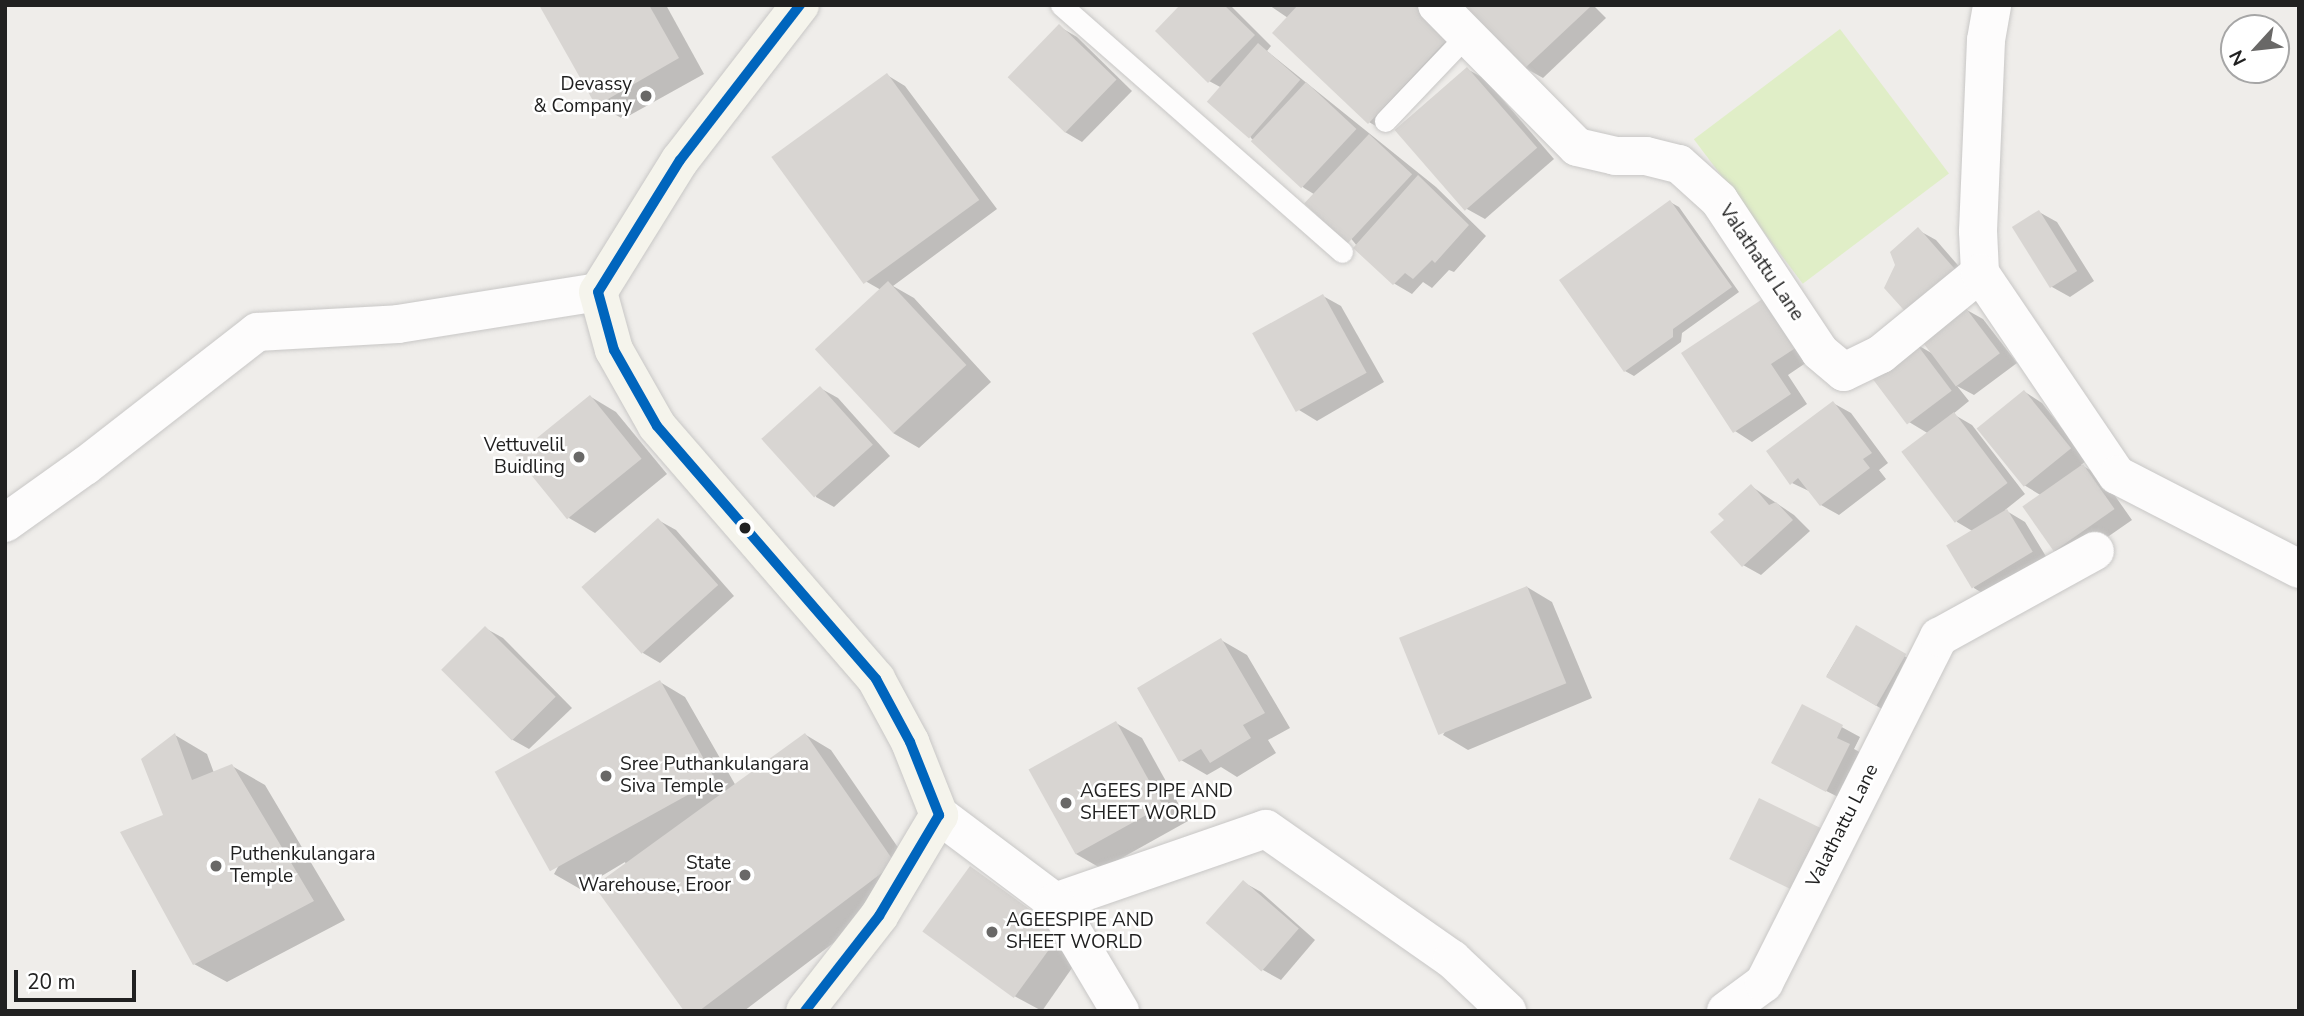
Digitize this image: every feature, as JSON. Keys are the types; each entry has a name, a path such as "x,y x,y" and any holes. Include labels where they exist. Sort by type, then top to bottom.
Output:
{"main road":[{"path":"800,5 680,160 598,292 614,350 657,426 877,679 910,742 939,816 879,916 805,1011"}],"street":[{"name":"Valathattu Lane","path":"1437,5 1577,147 1615,156 1646,156 1679,164 1719,200 1820,352 1844,372 1881,354 1980,273"},
{"path":"1992,5 1986,40 1978,231 1980,273 2117,475 2299,569"},
{"path":"5,523 85,466 257,332 398,324 598,292"},
{"name":"Valathattu Lane","path":"1726,1011 1763,983 1939,636 2095,551"},
{"path":"939,816 1055,902 1120,1011"},
{"path":"1055,902 1266,829 1452,959 1507,1011"}],"lane":[{"path":"1061,5 1342,252"},
{"path":"1385,121 1466,36"}],"green space":[{"path":"1840,29 1949,174 1803,284 1694,139"}],"building":[{"path":"539,5 649,5 679,58 596,106"},
{"path":"1180,5 1224,5 1255,35 1208,83 1155,31"},
{"path":"1298,5 1424,5 1453,33 1368,124 1272,33"},
{"path":"1462,5 1588,5 1590,7 1524,69"},
{"path":"1059,24 1117,80 1065,133 1008,77"},
{"path":"1258,43 1300,80 1249,139 1207,102"},
{"path":"1467,67 1537,148 1465,211 1395,130"},
{"path":"887,73 979,200 864,284 771,157"},
{"path":"1306,82 1356,129 1301,188 1251,141"},
{"path":"1369,134 1412,174 1347,244 1304,203"},
{"path":"1418,175 1469,225 1435,263 1432,260 1413,279 1405,273 1393,285 1353,248"},
{"path":"1670,200 1732,287 1673,329 1673,337 1624,372 1559,280"},
{"path":"2039,210 2077,271 2050,288 2012,227"},
{"path":"1918,227 1960,275 1911,318 1884,288 1895,265 1890,252"},
{"path":"888,281 966,365 893,433 815,349"},
{"path":"1323,294 1367,373 1296,412 1252,333"},
{"path":"1764,298 1797,347 1771,364 1791,394 1733,433 1681,353"},
{"path":"1965,307 2000,353 1956,386 1921,340"},
{"path":"1915,342 1952,391 1907,424 1870,376"},
{"path":"820,386 873,445 814,498 761,439"},
{"path":"2024,390 2071,448 2024,487 1977,428"},
{"name":"Vettuvelil Buidling","path":"590,395 642,459 567,519 515,455"},
{"path":"1833,401 1872,453 1863,459 1870,468 1820,506 1798,478 1790,485 1766,451"},
{"path":"1954,412 2008,483 1955,523 1901,452"},
{"path":"2083,464 2115,509 2054,551 2022,506"},
{"path":"1751,484 1769,505 1776,502 1793,520 1742,567 1710,532 1724,520 1718,514"},
{"path":"2007,509 2033,552 1972,588 1946,546"},
{"path":"658,518 718,585 642,654 581,587"},
{"path":"1527,586 1566,683 1438,735 1399,638"},
{"path":"1856,625 1906,654 1876,706 1826,677"},
{"path":"485,626 556,697 512,741 441,670"},
{"path":"1221,638 1265,713 1243,725 1251,738 1210,763 1201,749 1179,762 1137,688"},
{"name":"Sree Puthankulangara Siva Temple","path":"660,680 715,780 550,871 495,772"},
{"path":"1802,704 1843,725 1837,738 1850,744 1826,792 1771,763"},
{"path":"1116,721 1163,806 1076,854 1029,769"},
{"name":"Puthenkulangara Temple","path":"175,733 192,780 232,764 314,901 193,965 120,832 163,815 141,759"},
{"name":"State Warehouse, Eroor","path":"805,733 895,863 699,1011 684,1011 594,886"},
{"path":"1759,798 1824,830 1794,891 1729,859"},
{"name":"AGEESPIPE AND SHEET WORLD","path":"970,866 1061,932 1014,998 922,932"},
{"path":"1243,880 1299,929 1261,972 1206,923"}],"transit line":[{"path":"800,5 680,160 598,292 614,350 657,426 876,679 910,742 939,815 879,916 805,1011"}],"place":[{"name":"Devassy & Company","path":"646,96"},
{"name":"Vettuvelil Buidling","path":"579,457"},
{"name":"Sree Puthankulangara Siva Temple","path":"606,776"},
{"name":"AGEES PIPE AND SHEET WORLD","path":"1066,803"},
{"name":"Puthenkulangara Temple","path":"216,866"},
{"name":"State Warehouse, Eroor","path":"745,875"},
{"name":"AGEESPIPE AND SHEET WORLD","path":"992,932"}]}
